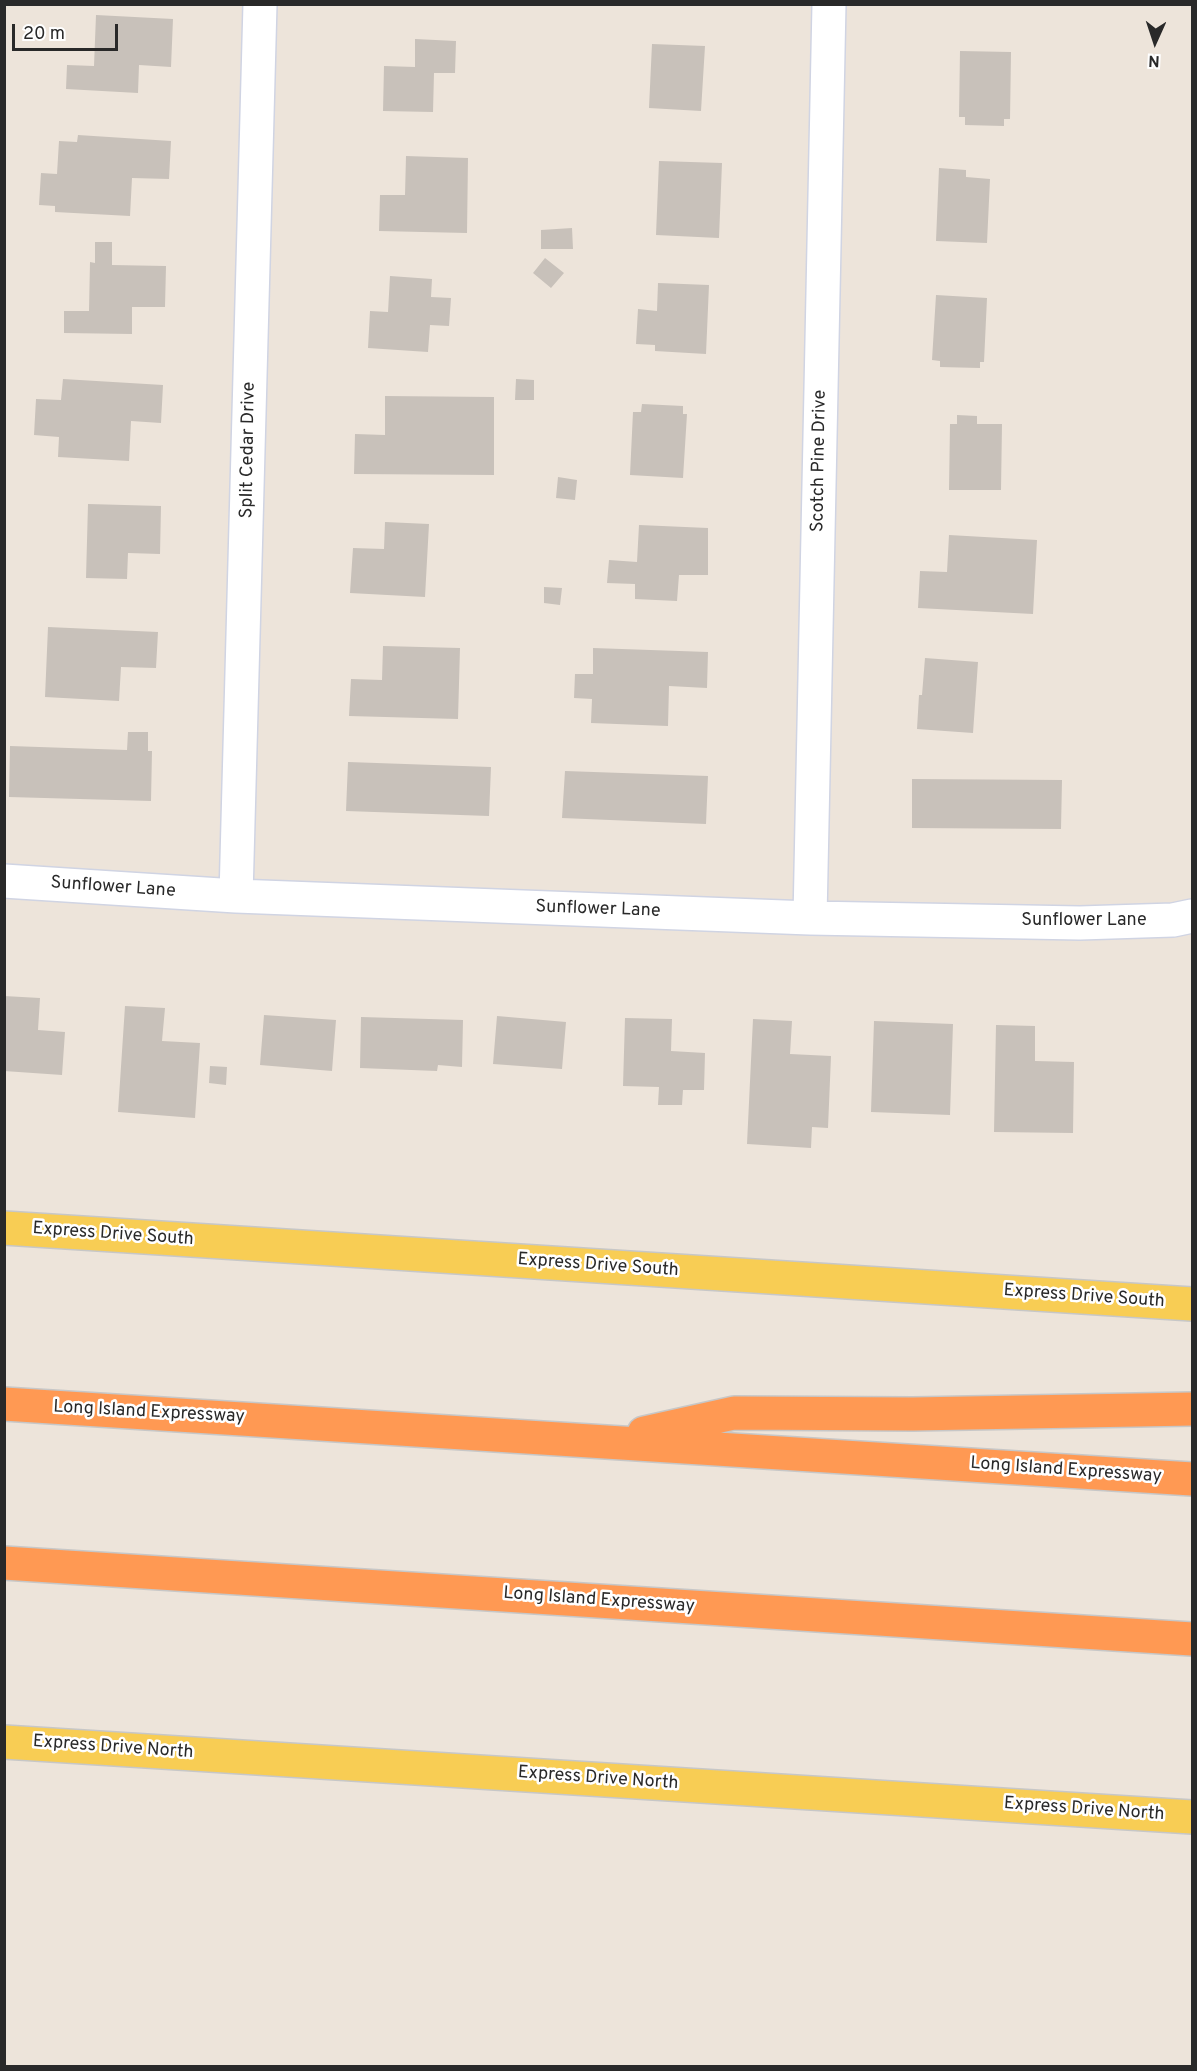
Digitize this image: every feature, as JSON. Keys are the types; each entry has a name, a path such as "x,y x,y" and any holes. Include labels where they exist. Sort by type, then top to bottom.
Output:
{"highway":[{"name":"Long Island Expressway","path":"4,1404 1192,1479"},
{"path":"607,1441 734,1413 913,1414 1192,1409"},
{"name":"Long Island Expressway","path":"4,1563 1192,1640"}],"main road":[{"name":"Express Drive South","path":"4,1228 1192,1304"},
{"name":"Express Drive North","path":"4,1742 1192,1817"}],"street":[{"name":"Split Cedar Drive","path":"236,896 260,4"},
{"name":"Scotch Pine Drive","path":"810,918 830,4"},
{"name":"Sunflower Lane","path":"4,881 236,896 810,918 1080,922 1173,920 1192,916"}],"building":[{"path":"96,15 173,19 171,67 139,65 138,93 66,89 67,65 94,66"},
{"path":"415,39 456,41 455,73 434,73 433,112 383,111 384,66 415,67"},
{"path":"652,44 705,46 701,111 649,108"},
{"path":"960,51 1011,52 1010,119 1004,119 1004,126 965,125 965,117 959,117"},
{"path":"78,135 171,141 169,179 132,178 130,216 55,212 55,206 39,205 41,173 57,174 59,141 77,142"},
{"path":"406,156 468,158 467,233 379,231 380,195 405,195"},
{"path":"659,161 722,163 719,238 656,235"},
{"path":"939,168 966,170 966,177 990,179 987,243 936,241"},
{"path":"572,228 573,249 541,249 541,230"},
{"path":"95,242 112,242 112,265 166,266 165,307 132,307 132,334 64,333 64,311 89,311 90,262 95,263"},
{"path":"545,258 564,273 551,288 533,273"},
{"path":"390,276 432,279 431,297 451,298 449,326 430,325 428,352 368,348 370,311 388,312"},
{"path":"658,283 709,285 706,354 655,351 655,345 636,344 638,309 657,311"},
{"path":"936,295 987,298 984,362 980,362 980,368 940,367 940,361 932,360"},
{"path":"63,379 163,385 161,423 131,421 129,461 58,457 59,437 34,435 36,399 61,400"},
{"path":"516,379 534,380 534,400 515,400"},
{"path":"385,396 494,397 494,475 354,474 355,434 385,435"},
{"path":"642,404 683,406 683,414 687,414 683,478 630,475 633,412 641,412"},
{"path":"957,415 977,416 977,424 1002,424 1001,490 949,490 950,424 957,424"},
{"path":"558,477 577,480 575,500 556,498"},
{"path":"88,504 161,506 160,554 128,553 127,579 86,578"},
{"path":"385,522 429,524 425,597 350,593 353,548 384,549"},
{"path":"639,525 708,528 708,575 679,575 677,601 635,599 635,584 607,583 609,560 637,562"},
{"path":"949,535 1037,540 1033,614 918,608 920,571 947,572"},
{"path":"544,587 562,588 560,605 544,603"},
{"path":"48,627 158,632 156,668 121,667 119,701 45,697"},
{"path":"383,646 460,648 458,719 349,716 351,679 382,680"},
{"path":"593,648 708,652 707,688 669,686 668,726 591,723 592,699 574,698 575,674 593,674"},
{"path":"925,658 978,662 973,733 917,729 919,695 922,695"},
{"path":"128,732 148,732 148,751 152,751 151,801 9,797 10,746 127,750"},
{"path":"348,762 491,767 489,816 346,811"},
{"path":"565,771 708,776 706,824 562,818"},
{"path":"912,779 1062,780 1061,829 912,828"},
{"path":"4,996 40,998 38,1030 65,1032 62,1075 4,1071"},
{"path":"125,1006 165,1008 162,1041 200,1043 195,1118 118,1112"},
{"path":"264,1015 336,1020 332,1071 260,1065"},
{"path":"497,1016 566,1022 562,1069 493,1064"},
{"path":"361,1017 463,1020 462,1067 438,1065 437,1071 360,1068"},
{"path":"625,1018 672,1019 671,1051 705,1053 704,1090 683,1090 682,1105 658,1105 659,1087 623,1086"},
{"path":"753,1019 792,1021 790,1054 831,1056 828,1128 812,1127 811,1148 747,1144"},
{"path":"874,1021 953,1024 950,1115 871,1112"},
{"path":"996,1025 1035,1026 1035,1061 1074,1062 1073,1133 994,1132"},
{"path":"210,1066 227,1067 226,1085 209,1083"}]}
